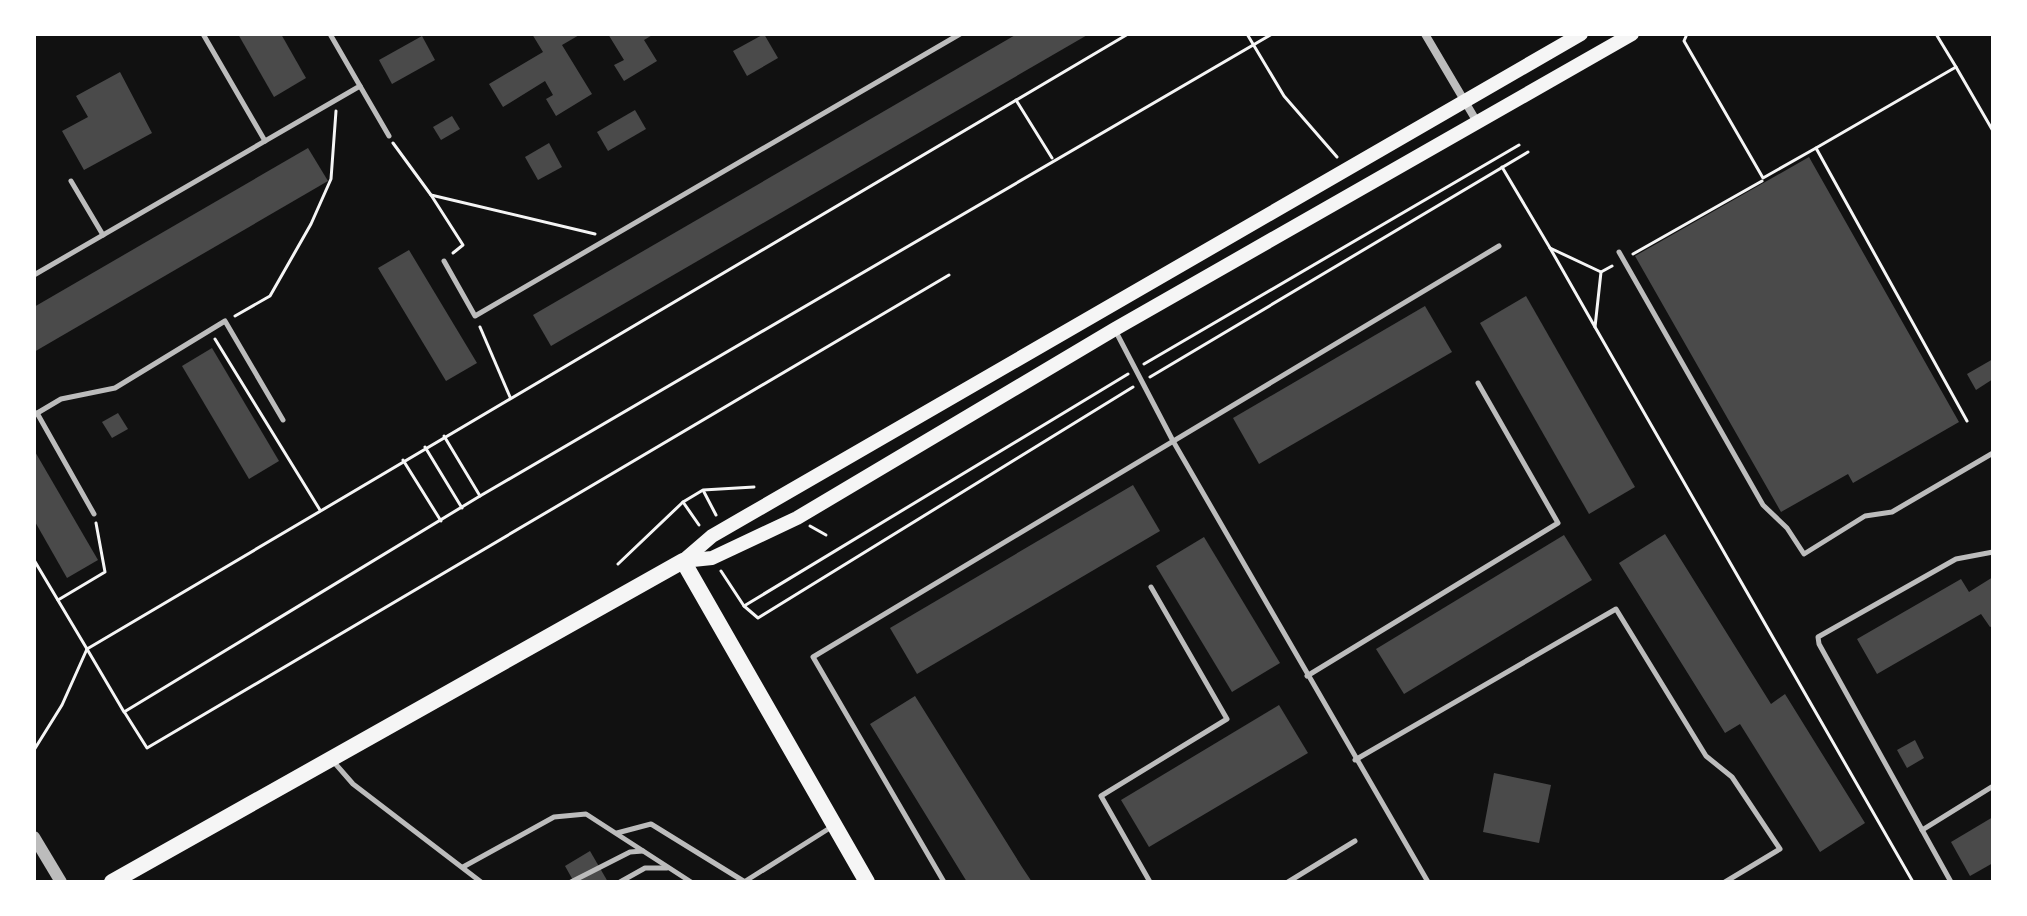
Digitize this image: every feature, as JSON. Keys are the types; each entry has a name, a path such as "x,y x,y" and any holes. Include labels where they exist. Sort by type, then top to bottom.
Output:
{"main road":[{"path":"112,882 683,561 706,542 1581,34"},
{"path":"683,561 712,558 797,518 1115,329 1632,34"},
{"path":"683,561 867,882"}],"street":[{"path":"1425,34 1477,122"},
{"path":"34,837 61,882"}],"lane":[{"path":"203,34 265,141"},
{"path":"330,34 389,136"},
{"path":"444,261 475,316 960,34"},
{"path":"34,275 360,86"},
{"path":"71,181 103,235"},
{"path":"944,882 813,657 1499,246"},
{"path":"1619,252 1763,505 1787,528 1804,554 1865,516 1892,512 1993,453"},
{"path":"94,514 35,414 61,399 115,388 225,321 283,420"},
{"path":"1115,329 1173,441 1428,882"},
{"path":"1307,676 1558,523 1478,383"},
{"path":"1951,882 1819,644 1818,637 1956,559 1993,552"},
{"path":"1150,882 1101,796 1227,719 1151,587"},
{"path":"1355,760 1616,609 1706,756 1732,777 1780,849 1725,882"},
{"path":"330,757 353,784 481,882"},
{"path":"1922,830 1993,786"},
{"path":"463,867 554,817 572,813 586,814 691,882"},
{"path":"617,833 640,824 651,824 744,882 834,825"},
{"path":"1288,882 1355,841"},
{"path":"571,882 630,852 643,851"},
{"path":"620,882 645,868 668,868"}],"path":[{"path":"34,750 62,705 87,649 1128,34"},
{"path":"1247,34 1284,96 1334,151"},
{"path":"124,712 480,496 1272,34"},
{"path":"1687,34 1684,41 1763,178 1956,67"},
{"path":"1936,34 1993,131"},
{"path":"225,321 270,296 311,224 331,179 337,99"},
{"path":"1016,100 1053,159"},
{"path":"389,136 463,245 444,261"},
{"path":"1816,148 1967,421"},
{"path":"1502,167 1913,882"},
{"path":"1601,272 1762,181"},
{"path":"431,195 610,238"},
{"path":"1550,248 1601,272"},
{"path":"1595,327 1601,272"},
{"path":"34,560 147,748 949,275"},
{"path":"475,316 510,397"},
{"path":"210,331 320,510"},
{"path":"444,436 480,496"},
{"path":"425,447 462,508"},
{"path":"403,460 441,521"},
{"path":"618,564 683,502 703,490 754,487"},
{"path":"698,524 718,515 703,490"},
{"path":"683,502 706,542"},
{"path":"58,600 105,572 94,514"},
{"path":"712,558 744,606 758,618"}],"building":[{"path":"238,34 281,34 306,78 274,97"},
{"path":"532,34 581,34 562,45 592,94 556,116 546,99 553,95 545,81 503,107 489,84 543,52"},
{"path":"608,34 654,34 644,40 657,61 624,81 614,65 624,60"},
{"path":"764,34 778,58 747,76 733,51"},
{"path":"1017,34 1089,34 551,346 533,315"},
{"path":"422,36 435,60 392,84 379,60"},
{"path":"120,72 152,133 84,170 62,131 88,117 76,96"},
{"path":"635,110 646,129 608,151 597,132"},
{"path":"452,116 460,129 441,140 433,127"},
{"path":"549,143 562,167 538,180 525,157"},
{"path":"308,148 328,181 34,352 34,307"},
{"path":"1809,157 1959,422 1853,483 1848,474 1781,512 1635,256"},
{"path":"409,250 477,363 446,381 378,268"},
{"path":"1526,296 1635,487 1589,514 1480,323"},
{"path":"1425,306 1452,352 1259,464 1233,418"},
{"path":"212,348 279,461 249,479 182,366"},
{"path":"1993,359 1993,379 1976,390 1967,374"},
{"path":"118,413 128,429 112,438 102,422"},
{"path":"34,450 98,560 67,578 34,520"},
{"path":"1133,485 1160,531 917,674 890,628"},
{"path":"1665,534 1771,704 1785,694 1865,823 1820,852 1740,724 1725,733 1619,563"},
{"path":"1564,535 1592,580 1404,694 1376,649"},
{"path":"1204,537 1280,663 1232,692 1156,566"},
{"path":"1993,577 1993,626 1990,627 1981,614 1877,674 1857,639 1961,579 1969,592"},
{"path":"915,696 1032,882 967,882 870,724"},
{"path":"1279,705 1308,753 1149,847 1121,800"},
{"path":"1915,740 1924,758 1907,768 1897,750"},
{"path":"1494,773 1551,785 1539,843 1483,832"},
{"path":"1993,817 1993,863 1970,876 1951,842"},
{"path":"590,851 608,882 574,882 565,866"}]}
